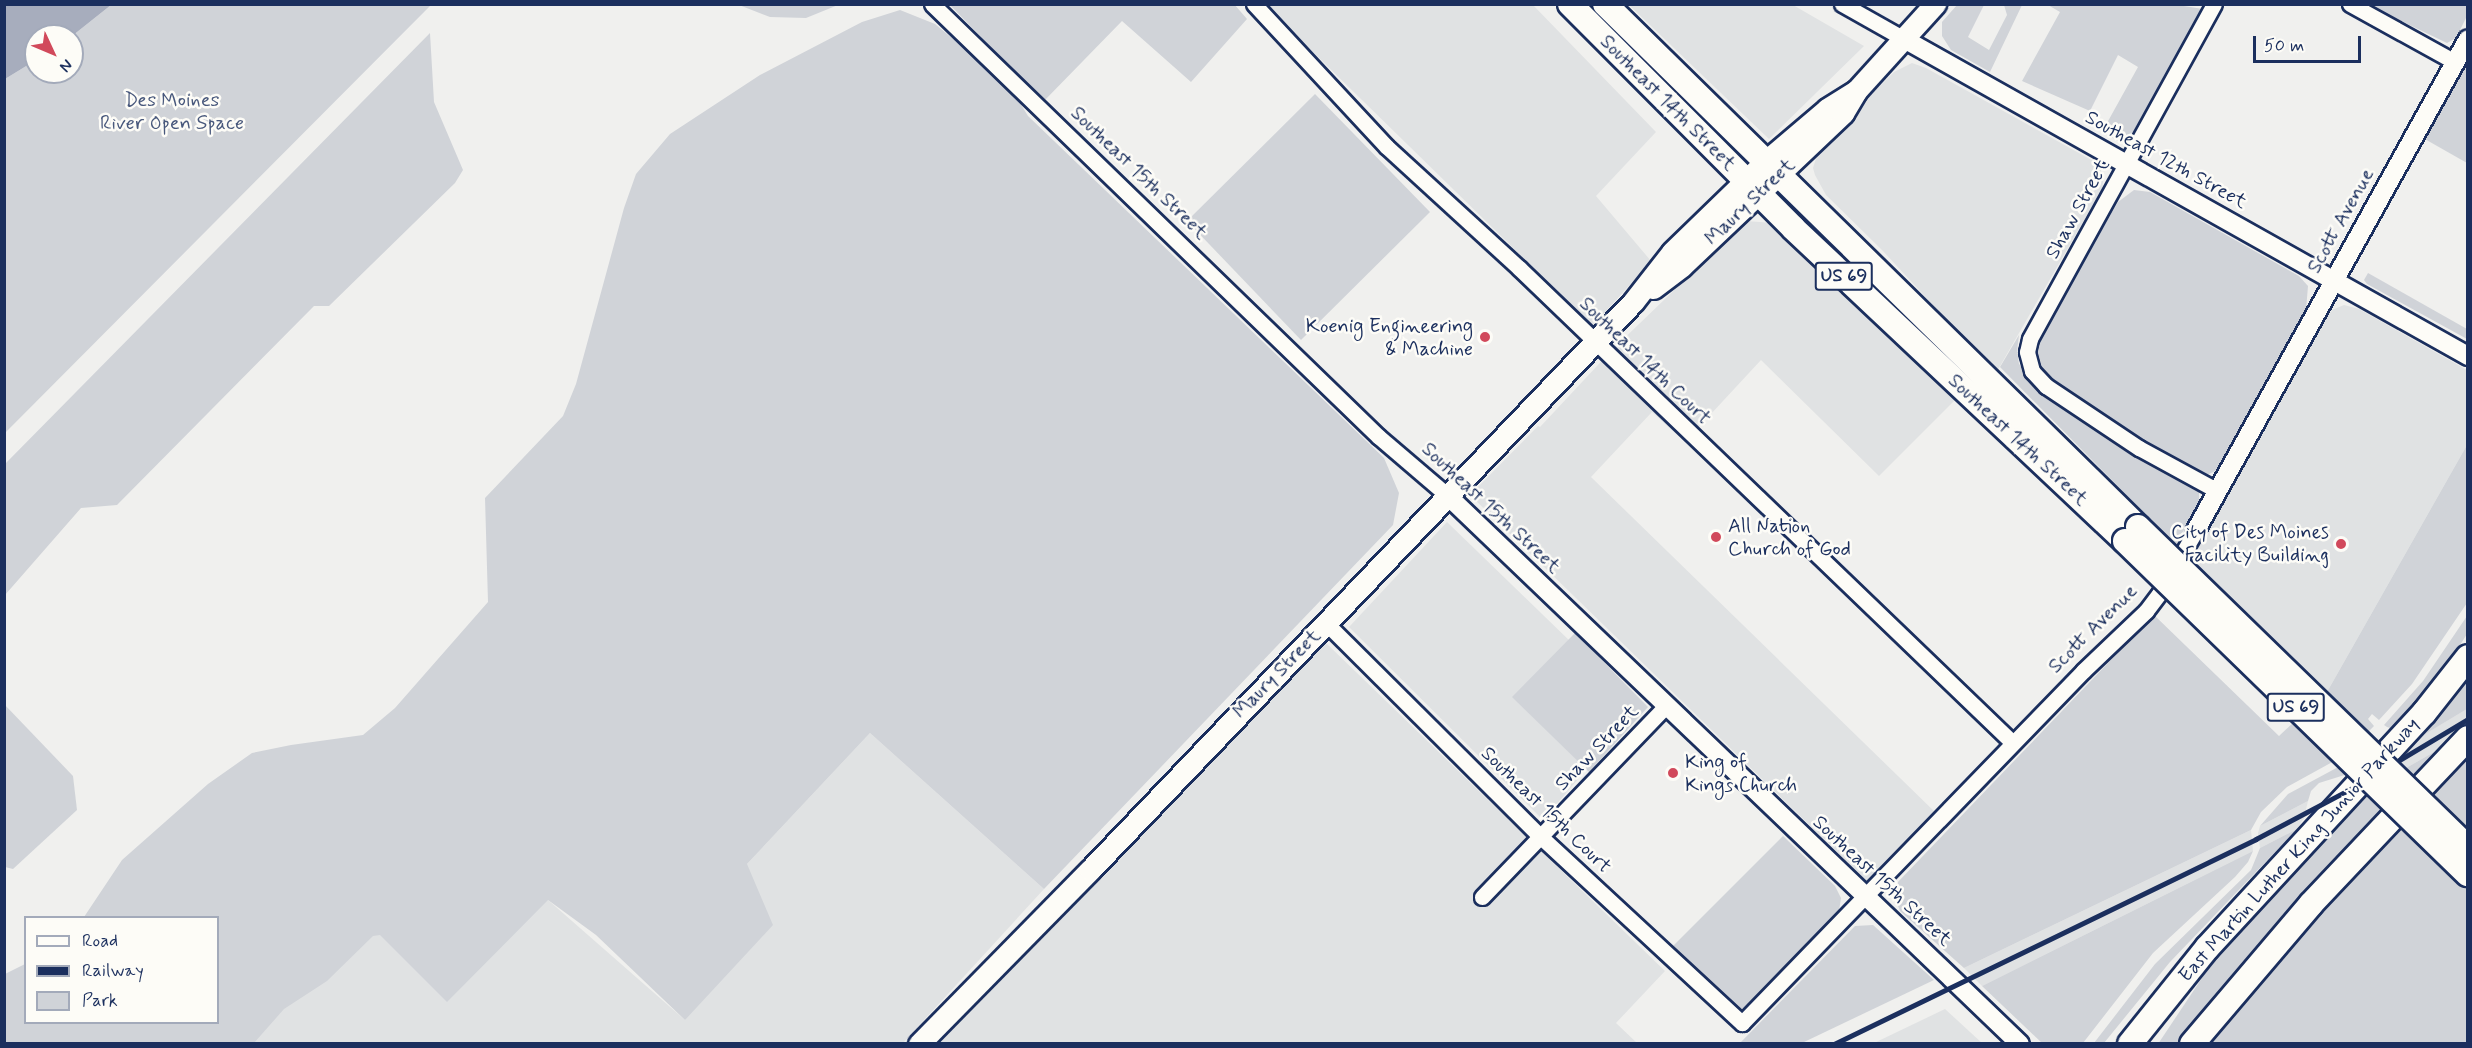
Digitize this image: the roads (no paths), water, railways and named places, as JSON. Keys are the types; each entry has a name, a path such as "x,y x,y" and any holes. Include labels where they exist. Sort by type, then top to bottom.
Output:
{"main road":[{"name":"Southeast 14th Street","path":"1570,4 1752,187 2132,534 2468,848"},
{"name":"Southeast 14th Street","path":"1605,4 1773,167 2468,874"},
{"name":"Maury Street","path":"919,1044 1326,624 1595,342 1633,302 1672,252 1773,167 1843,113 1856,91 1935,4"},
{"name":"East Martin Luther King Junior Parkway","path":"2130,1044 2207,948 2424,713 2468,657"},
{"path":"2192,1044 2312,904 2468,738"}],"street":[{"name":"Southeast 15th Street","path":"932,4 1379,436 1448,496 2019,1044"},
{"name":"Southeast 14th Court","path":"1254,4 1387,147 1519,268 2013,743"},
{"name":"Southeast 12th Street","path":"1842,4 2468,356"},
{"name":"Shaw Street","path":"2214,4 2030,339 2028,361 2032,371 2046,386 2139,448 2218,491"},
{"path":"2350,4 2455,62"},
{"name":"Scott Avenue","path":"1742,1023 2013,743 2146,611 2159,594 2468,39"},
{"name":"Southeast 15th Court","path":"1326,624 1541,837 1742,1023"},
{"name":"Shaw Street","path":"1482,897 1666,705"}],"water":[{"path":"5,4 111,4 84,26 84,24 24,24 24,67 5,79"}],"railway":[{"path":"1834,1044 2256,839 2358,785 2468,719"}],"place":[{"name":"Koenig Engineering & Machine","path":"1485,337"},
{"name":"All Nation Church of God","path":"1716,537"},
{"name":"City of Des Moines Facility Building","path":"2341,544"},
{"name":"King of Kings Church","path":"1673,773"}],"park label":[{"name":"Des Moines River Open Space","path":"172,112"}]}
